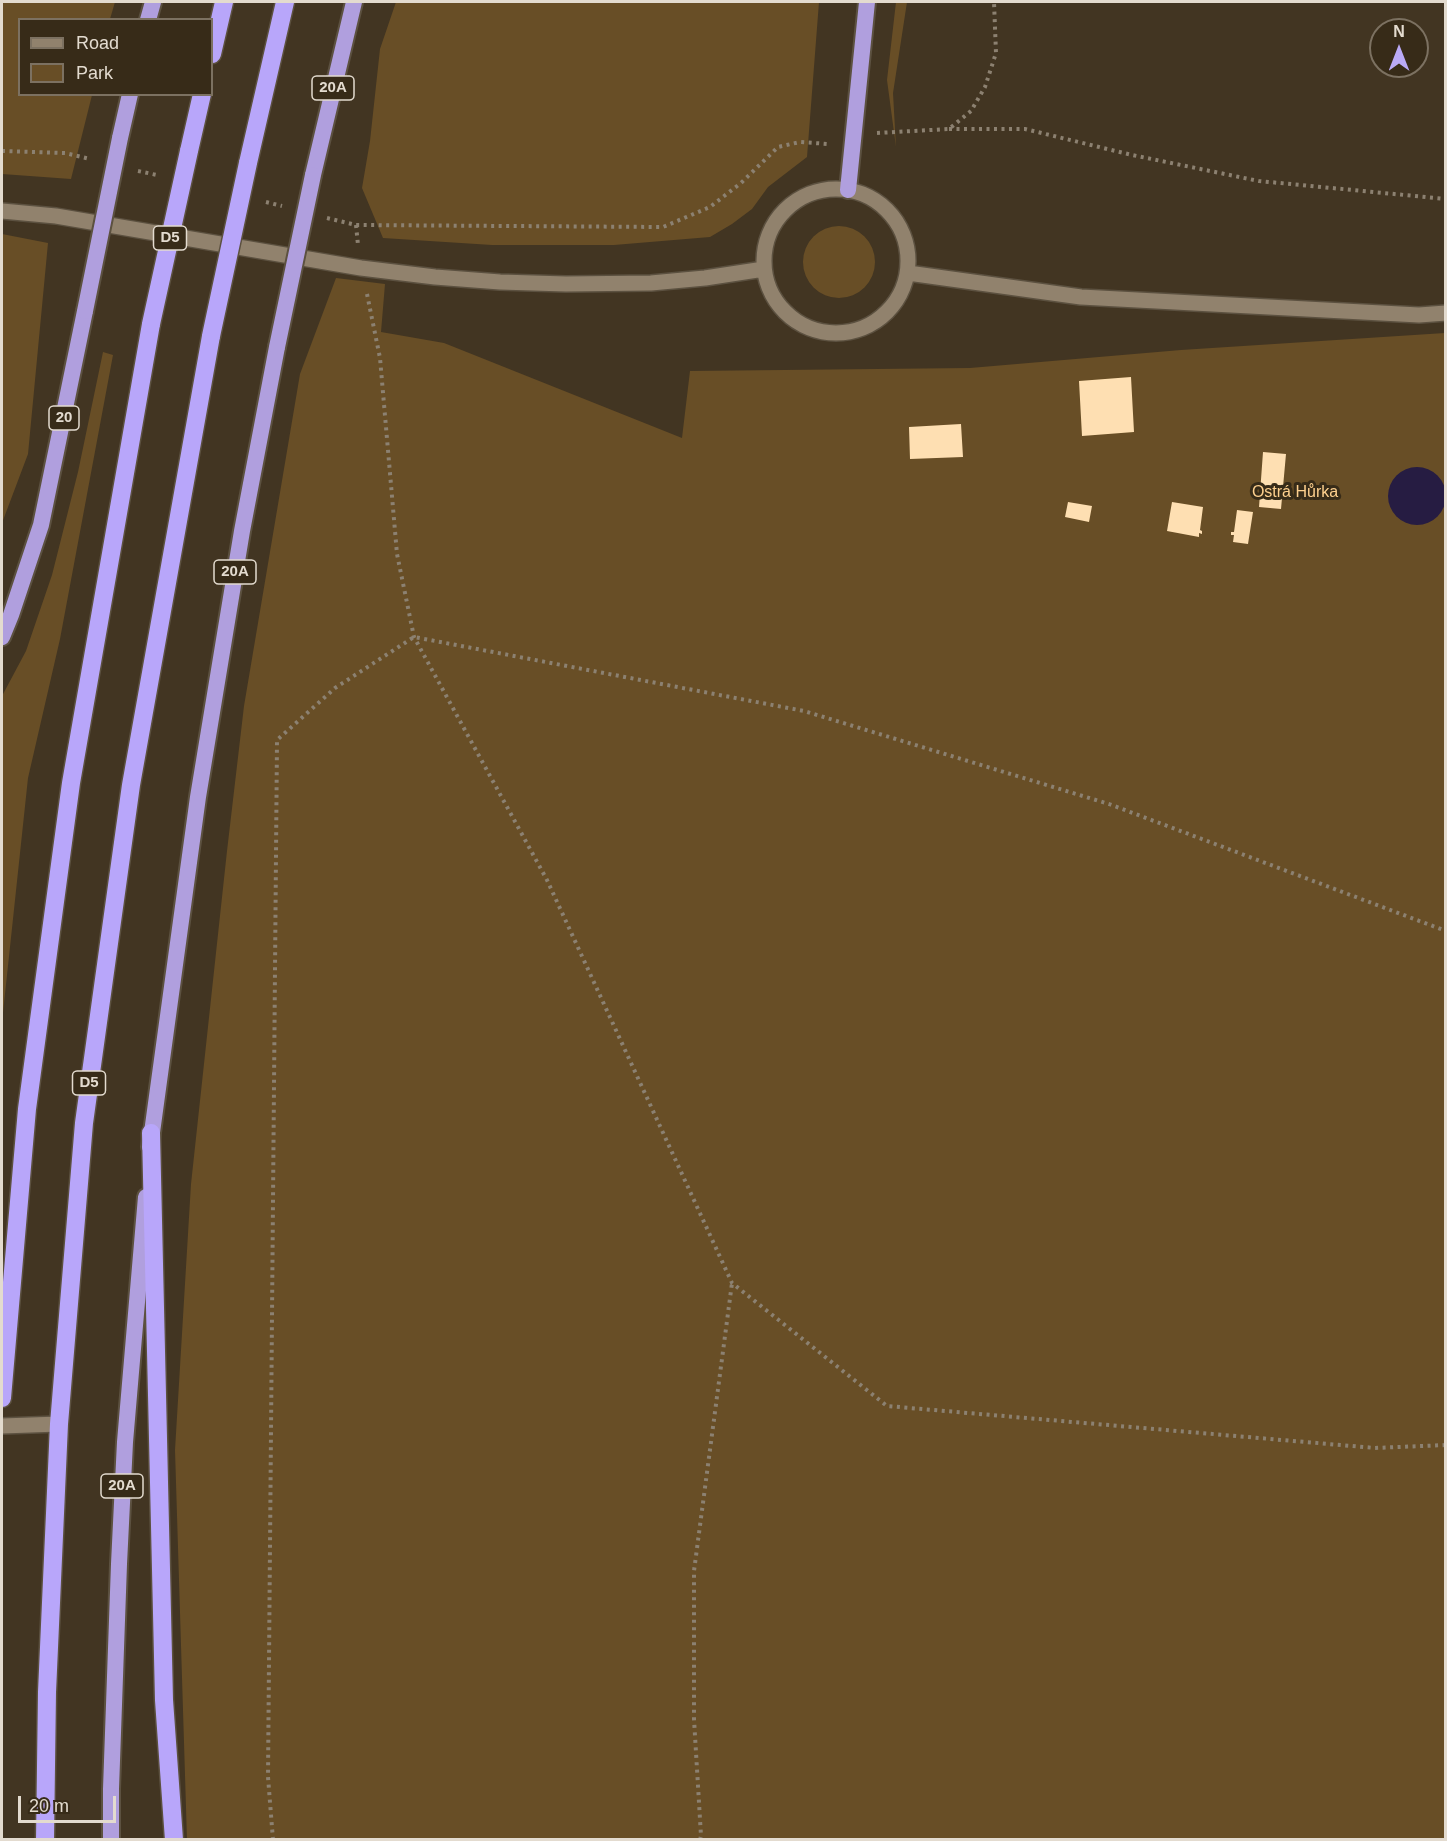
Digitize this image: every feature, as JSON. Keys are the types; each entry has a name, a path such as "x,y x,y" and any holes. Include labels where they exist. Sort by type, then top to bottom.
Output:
{"highway":[{"path":"149,18 153,2"},
{"path":"213,50 224,2"},
{"name":"D5","path":"45,1839 47,1692 59,1424 88,1092 131,785 212,336 285,2"},
{"name":"20A","path":"111,1839 118,1575 125,1442 152,1133 198,797 242,531 313,175 354,2"},
{"path":"848,190 867,2"},
{"name":"20","path":"2,637 41,525 130,96"},
{"name":"D5","path":"2,1398 27,1109 71,783 152,324 202,96"},
{"path":"152,1133 164,1700 174,1839"}],"main road":[{"path":"826,189 848,190 870,197 888,210 901,229 908,251 908,273 901,295 887,314 868,327 845,333 822,333 801,325 782,310 770,291 764,269 765,247 772,226 786,208 804,196 826,189"},
{"path":"2,211 56,216 361,268 446,278 566,284 651,283 764,269"},
{"path":"908,273 1081,297 1419,315 1446,313"},
{"path":"2,1426 59,1424"}],"path":[{"path":"949,129 971,111 985,87 996,53 994,2"},
{"path":"356,225 663,227 710,207 741,183 778,147 800,142 819,144 949,129 1025,129 1131,156 1259,181 1446,199"},
{"path":"819,144 853,140"},
{"path":"361,268 380,358 397,554 414,637 547,880 732,1283 887,1406 1375,1448 1446,1445"},
{"path":"273,1839 268,1777 277,740 335,688 414,637 804,711 1109,804 1446,931"},
{"path":"700,1839 694,1719 694,1571 732,1283"}],"green space":[{"path":"2,2 115,2 110,18 18,18 18,96 92,96 71,179 2,174"},
{"path":"396,2 819,2 807,157 768,187 752,209 710,237 614,245 492,245 383,238 362,188 370,141 380,49"},
{"path":"896,2 907,2 893,93 896,147 887,80"},
{"path":"846,226 865,236 873,248 875,262 873,276 865,288 853,296 832,298 813,288 805,276 803,255 813,236 825,228"},
{"path":"2,234 48,243 28,454 2,523"},
{"name":"Ostrá Hůrka","path":"336,278 385,284 381,332 444,343 682,438 690,371 970,368 1181,350 1445,333 1445,1839 187,1840 175,1450 191,1184 244,706 300,374"},
{"path":"103,352 113,355 60,639 28,778 2,1022 2,696 26,651 52,575 78,472"}],"shaded area":[{"path":"1417,467 1428,469 1438,475 1444,485 1446,496 1444,507 1438,517 1428,523 1417,525 1406,523 1396,517 1390,507 1388,496 1390,485 1396,475 1406,469"}],"building":[{"path":"1131,377 1134,432 1082,436 1079,381"},
{"path":"961,424 963,457 910,459 909,427"},
{"path":"1263,452 1286,454 1281,509 1259,507"},
{"path":"1068,502 1092,506 1089,522 1065,517"},
{"path":"1172,502 1203,507 1200,530 1202,534 1199,533 1199,537 1167,531"},
{"path":"1237,510 1253,512 1248,544 1233,542 1234,535 1231,535 1231,532 1234,532"}]}
